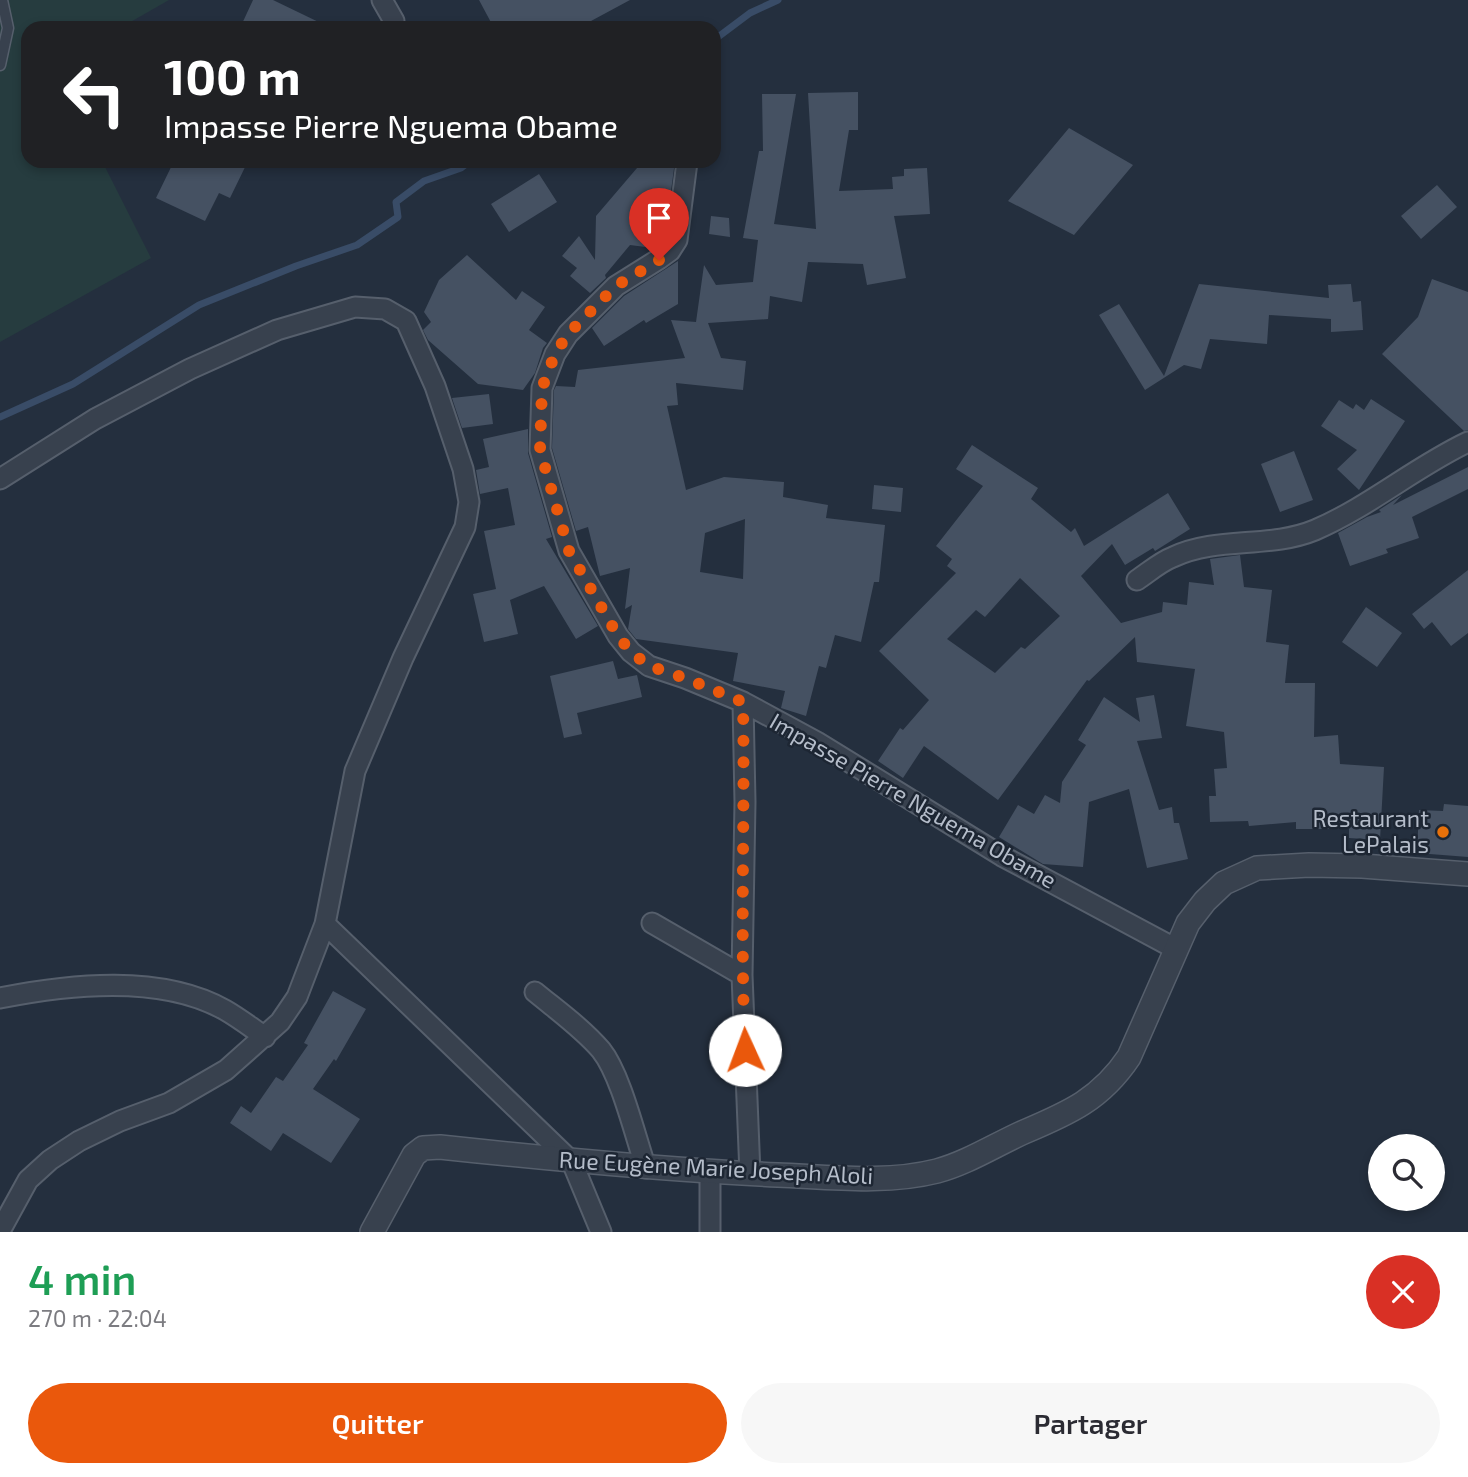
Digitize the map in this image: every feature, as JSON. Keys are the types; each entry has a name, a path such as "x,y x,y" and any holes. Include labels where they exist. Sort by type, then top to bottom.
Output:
{"street":[{"path":"382,0 394,21"},
{"name":"Impasse Pierre Nguema Obame","path":"686,168 677,240 670,251 616,286 568,334 555,354 542,388 540,450 569,551 618,636 631,652 649,666 743,702 817,742 1002,856 1176,949"},
{"path":"0,479 95,419 190,369 277,330 355,307 385,309 405,321 435,386 463,469 470,502 465,527 403,657 355,771 325,924 297,997 280,1022 226,1070 169,1103 120,1121 79,1141 50,1160 28,1180 0,1231"},
{"path":"1137,580 1173,556 1231,543 1279,541 1314,530 1440,455 1468,442"},
{"path":"743,702 745,802 742,975 750,1174"},
{"name":"Rue Eugène Marie Joseph Aloli","path":"372,1232 414,1155 423,1148 440,1147 572,1162 750,1174 846,1178 937,1171 1069,1112 1097,1095 1116,1076 1129,1057 1188,923 1224,883 1257,868 1309,864 1468,874"},
{"path":"652,923 742,975"},
{"path":"325,924 572,1162 601,1232"},
{"path":"0,998 37,990 133,985 186,994 225,1010 265,1037"},
{"path":"535,992 603,1052 616,1079 646,1168"},
{"path":"710,1171 710,1232"}],"lane":[{"path":"0,65 8,27 2,0"}],"green space":[{"path":"0,0 169,0 132,21 21,21 21,168 106,168 151,258 0,342"}],"building":[{"path":"253,0 273,0 316,21 243,21"},
{"path":"479,0 630,0 591,21 490,21"},
{"path":"858,92 858,130 849,130 839,191 893,189 892,177 904,176 904,169 927,168 930,214 894,216 906,278 867,285 863,264 808,262 802,302 770,296 768,319 708,323 721,358 746,361 743,390 676,383 678,405 667,406 686,490 724,477 784,482 783,497 828,505 826,518 885,525 879,582 874,582 861,642 835,635 826,668 819,666 806,716 781,708 785,691 733,681 738,653 636,639 628,629 632,605 625,609 630,568 600,576 588,527 576,531 552,448 556,386 575,387 578,370 685,358 671,320 696,322 704,265 716,285 753,282 758,240 743,238 759,151 763,151 762,94 796,94 774,224 816,229 808,93","holes":["745,519 743,579 700,572 705,533"]},
{"path":"1069,128 1133,165 1074,235 1008,201"},
{"path":"171,168 245,168 230,198 219,193 205,221 156,198"},
{"path":"637,168 674,168 665,236 653,248 630,245 605,275 606,278 590,293 570,276 577,268 562,256 579,236 595,260 596,216"},
{"path":"539,174 557,202 509,232 491,204"},
{"path":"1437,185 1457,207 1421,239 1401,216"},
{"path":"711,216 729,218 730,237 709,234"},
{"path":"467,255 516,300 522,291 545,307 529,330 547,343 535,373 523,390 478,384 428,340 423,330 431,322 424,312 439,280"},
{"path":"678,261 678,304 646,323 644,320 604,346 592,328 624,296"},
{"path":"1432,279 1468,292 1468,430 1464,431 1382,354 1418,317"},
{"path":"1199,284 1329,298 1328,285 1351,284 1353,302 1361,301 1363,330 1331,332 1331,319 1269,315 1267,344 1210,339 1201,369 1184,365 1145,390 1099,315 1119,304 1164,376"},
{"path":"489,394 493,424 462,428 452,398"},
{"path":"1371,399 1405,421 1359,490 1337,469 1357,450 1321,426 1339,400 1353,409 1356,404 1364,410"},
{"path":"528,429 528,453 552,537 546,539 598,626 576,639 544,586 510,600 518,634 484,642 473,594 496,589 484,531 515,525 508,488 480,494 476,470 489,467 483,439"},
{"path":"972,445 1038,488 1031,499 1071,532 1075,528 1084,546 1168,493 1190,529 1155,551 1153,548 1125,565 1112,544 1081,576 1121,623 1162,612 1163,602 1187,605 1189,582 1214,585 1210,559 1240,555 1244,587 1272,590 1266,642 1289,645 1285,683 1315,683 1314,737 1338,735 1340,764 1384,767 1380,840 1349,838 1349,829 1296,829 1296,822 1249,826 1248,821 1210,822 1209,796 1216,796 1214,769 1227,768 1224,732 1186,726 1195,669 1137,662 1135,637 1087,680 998,800 924,746 903,778 878,761 900,728 903,730 929,700 879,651 956,573 947,566 952,559 936,546 983,486 956,469","holes":["1020,578 1060,616 1025,649 1021,647 995,673 947,639 976,610 985,617"]},
{"path":"1294,451 1313,500 1280,512 1261,464"},
{"path":"1468,467 1468,489 1412,517 1419,538 1386,549 1388,553 1350,566 1338,533 1381,512 1379,510 1402,495 1393,505"},
{"path":"874,485 903,488 901,512 872,509"},
{"path":"1468,570 1468,633 1451,646 1432,622 1424,629 1412,614"},
{"path":"1366,607 1402,633 1377,667 1342,642"},
{"path":"613,661 618,679 637,675 642,697 577,713 582,734 564,738 550,676"},
{"path":"1154,695 1162,738 1137,741 1159,810 1172,807 1174,823 1179,823 1188,859 1147,868 1129,789 1089,802 1083,867 1043,864 999,837 1018,805 1034,814 1045,795 1060,803 1062,782 1086,745 1078,740 1104,697 1140,722 1136,698"},
{"name":"Restaurant LePalais","path":"1444,804 1468,806 1468,857 1417,853 1419,810 1443,811"},
{"path":"333,991 366,1009 336,1061 334,1059 313,1089 360,1119 331,1163 283,1133 271,1151 230,1123 241,1106 251,1113 276,1077 283,1081 308,1045 304,1043"}],"waterway":[{"path":"721,35 750,13 778,0"},
{"path":"0,417 73,384 199,305 357,245 398,217 396,202 424,181 461,168"}],"place":[{"name":"Restaurant LePalais","path":"1443,832"}],"route":[{"path":"659,260 616,286 568,334 555,354 542,388 540,450 569,551 618,636 631,652 649,666 743,702 745,802 742,975 745,1050"}]}
